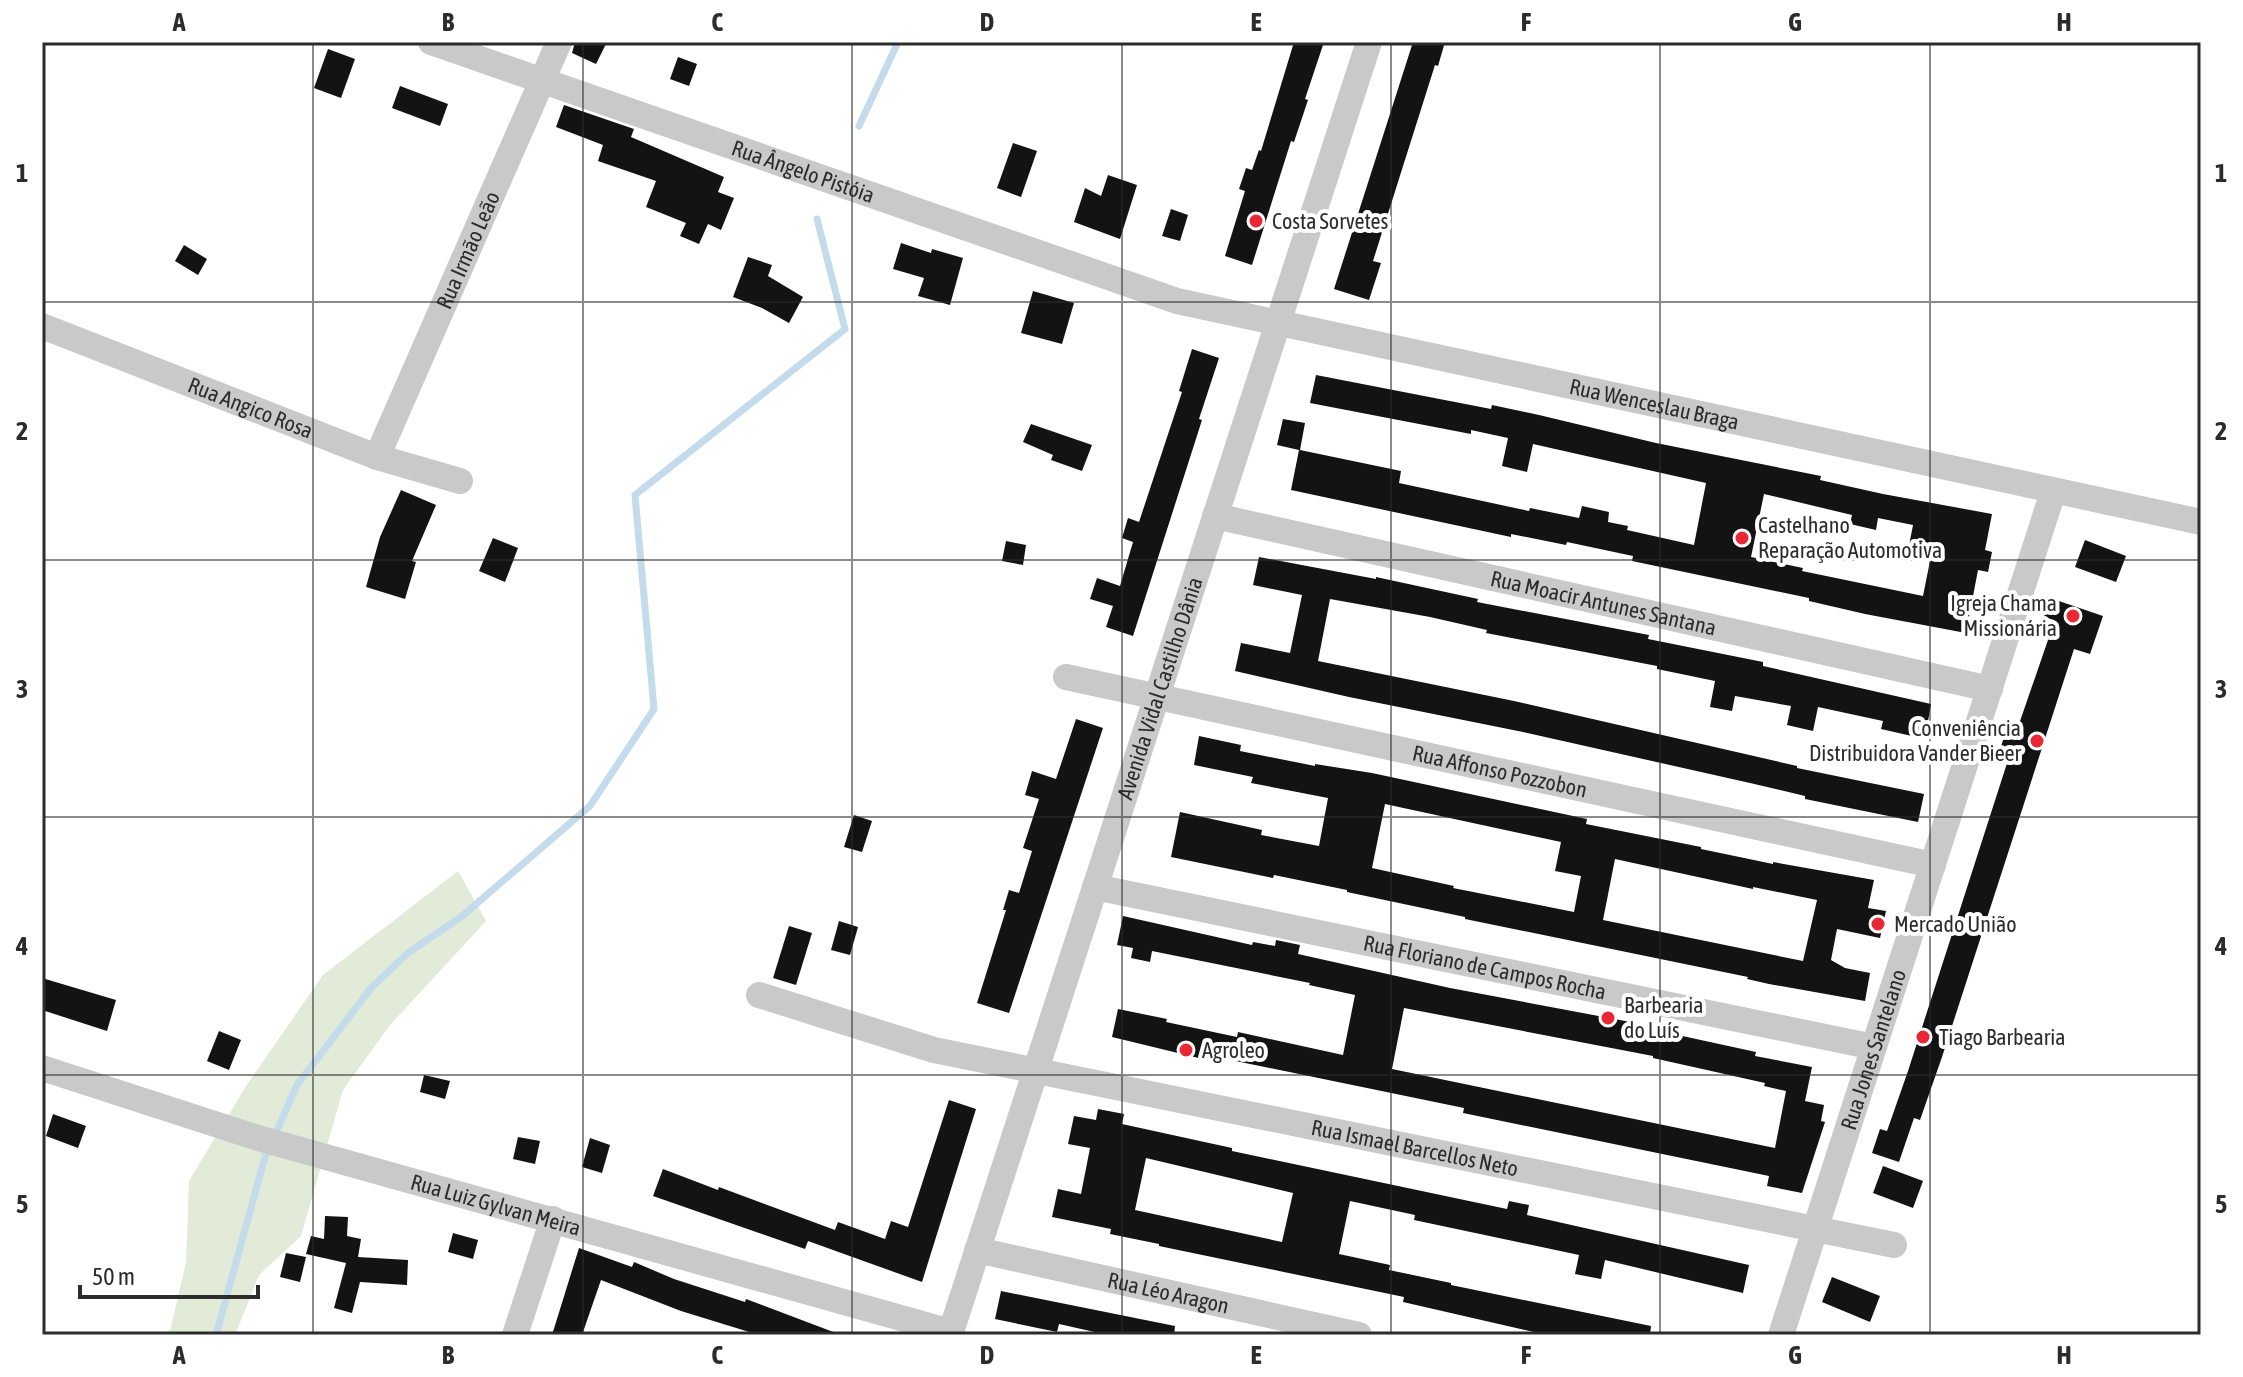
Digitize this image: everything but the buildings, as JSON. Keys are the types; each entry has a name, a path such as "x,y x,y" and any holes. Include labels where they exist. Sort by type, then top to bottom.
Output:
{"street":[{"name":"Rua Ângelo Pistóia","path":"431,42 1177,301"},
{"name":"Rua Irmão Leão","path":"377,457 559,42"},
{"name":"Avenida Vidal Castilho Dânia","path":"950,1334 1369,42"},
{"name":"Rua Wenceslau Braga","path":"1177,301 2201,522"},
{"name":"Rua Angico Rosa","path":"42,326 377,457 460,481"},
{"name":"Rua Jones Santelano","path":"1781,1335 2053,492"},
{"name":"Rua Moacir Antunes Santana","path":"1215,516 1990,689"},
{"name":"Rua Affonso Pozzobon","path":"1066,677 1933,865"},
{"name":"Rua Floriano de Campos Rocha","path":"1095,887 1874,1047"},
{"name":"Rua Ismael Barcellos Neto","path":"759,995 934,1050 1894,1245"},
{"name":"Rua Luiz Gylvan Meira","path":"42,1068 258,1138 553,1219 950,1334"},
{"path":"515,1335 553,1219"},
{"name":"Rua Léo Aragon","path":"977,1250 1359,1335"}],"green space":[{"path":"458,871 486,921 390,1025 343,1090 301,1236 259,1275 235,1335 169,1335 186,1263 189,1181 246,1086 323,975"}],"waterway":[{"path":"859,126 898,42"},
{"path":"216,1335 265,1157 297,1085 372,987 409,952 461,917 590,806 654,709 635,495 845,329 817,219"}],"place":[{"name":"Costa Sorvetes","path":"1256,221"},
{"name":"Castelhano Reparação Automotiva","path":"1742,538"},
{"name":"Igreja Chama Missionária","path":"2073,616"},
{"name":"Conveniência Distribuidora Vander Bieer","path":"2037,741"},
{"name":"Mercado União","path":"1878,924"},
{"name":"Barbearia do Luís","path":"1608,1018"},
{"name":"Tiago Barbearia","path":"1923,1037"},
{"name":"Agroleo","path":"1186,1050"}]}
